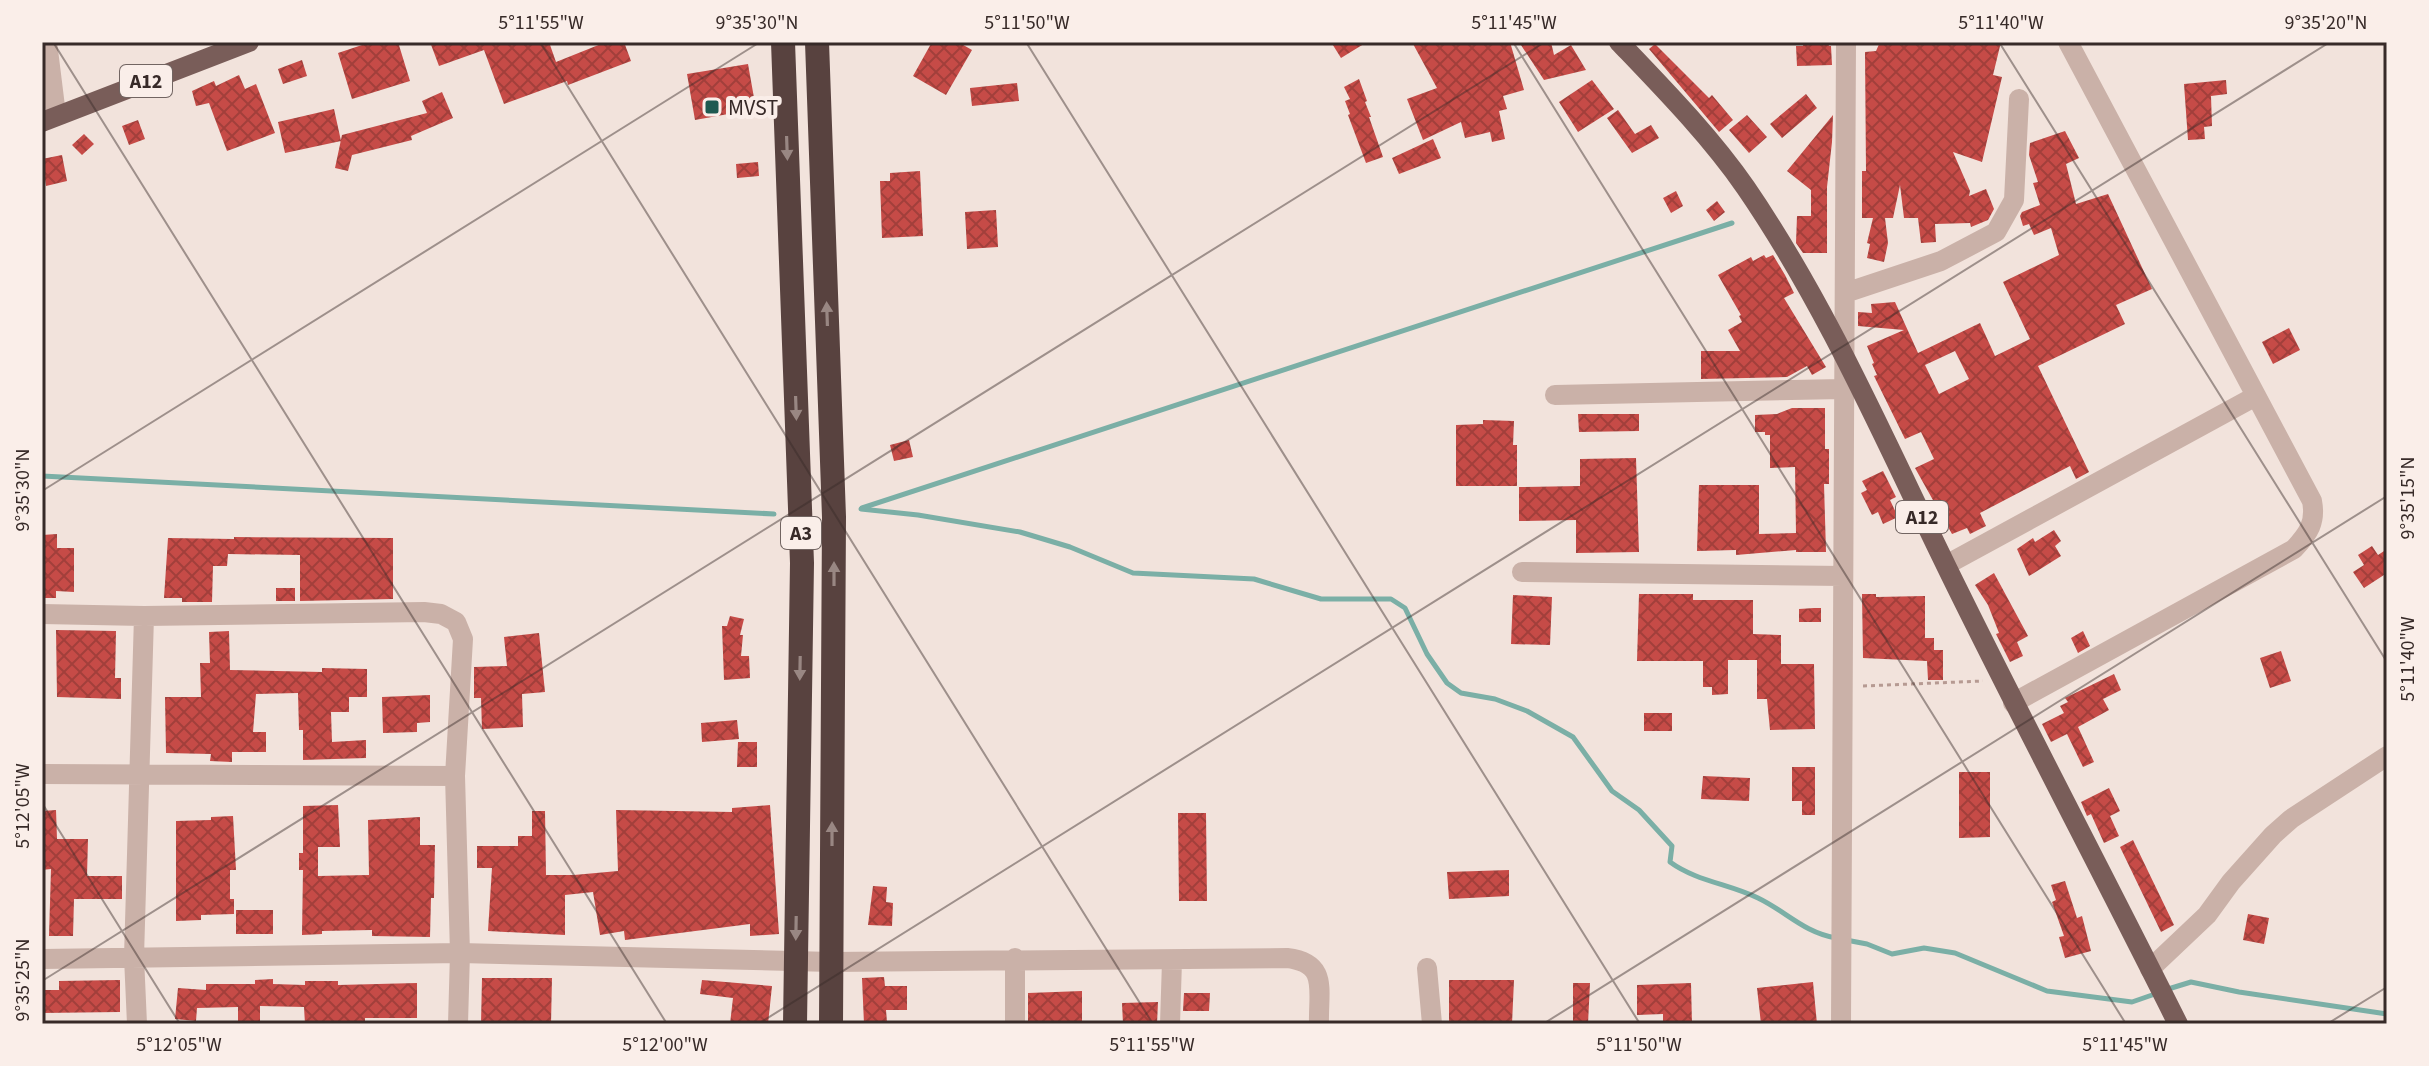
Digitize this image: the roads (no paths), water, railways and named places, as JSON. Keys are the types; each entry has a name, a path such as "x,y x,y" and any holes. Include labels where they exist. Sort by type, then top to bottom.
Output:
{"highway":[{"name":"A3","path":"783,42 802,563 795,1024"},
{"name":"A3","path":"817,42 834,517 831,1024"}],"main road":[{"name":"A12","path":"49,118 249,42"},
{"name":"A12","path":"1619,42 1679,107 1743,184 1774,231 1845,359 2013,703 2178,1024"}],"street":[{"path":"47,42 49,118"},
{"path":"1841,1024 1846,42"},
{"path":"2013,703 2294,549 2308,534 2315,516 2312,501 2068,42"},
{"path":"1845,293 1941,261 1996,232 2014,200 2019,99"},
{"path":"1555,395 1843,389"},
{"path":"1946,565 2256,396"},
{"path":"1522,572 1843,576"},
{"path":"42,614 144,616 424,612 441,614 456,622 463,639 455,776 460,953 458,1024"},
{"path":"137,1024 134,957 144,616"},
{"path":"2150,969 2207,915 2231,882 2273,835 2291,819 2387,756"},
{"path":"42,774 139,772 455,776"},
{"path":"42,959 460,953 832,962 1287,958 1308,962 1315,969 1319,1024"},
{"path":"1015,958 1015,1024"},
{"path":"1170,1024 1172,961"},
{"path":"1427,968 1432,1024"}],"waterway":[{"path":"862,508 1732,223"},
{"path":"42,476 774,514"},
{"path":"861,509 1020,532 1070,547 1133,573 1254,579 1321,599 1391,599 1405,608 1427,654 1447,683 1461,693 1495,699 1527,711 1573,737 1612,791 1639,810 1672,846 1670,862 1691,874 1758,898 1804,926 1836,938"},
{"path":"1846,940 1892,954 1924,948 1955,953 2047,991 2132,1002 2155,994"},
{"path":"2165,990 2191,982 2387,1014"}],"place":[{"name":"MVST","path":"712,107"}]}
